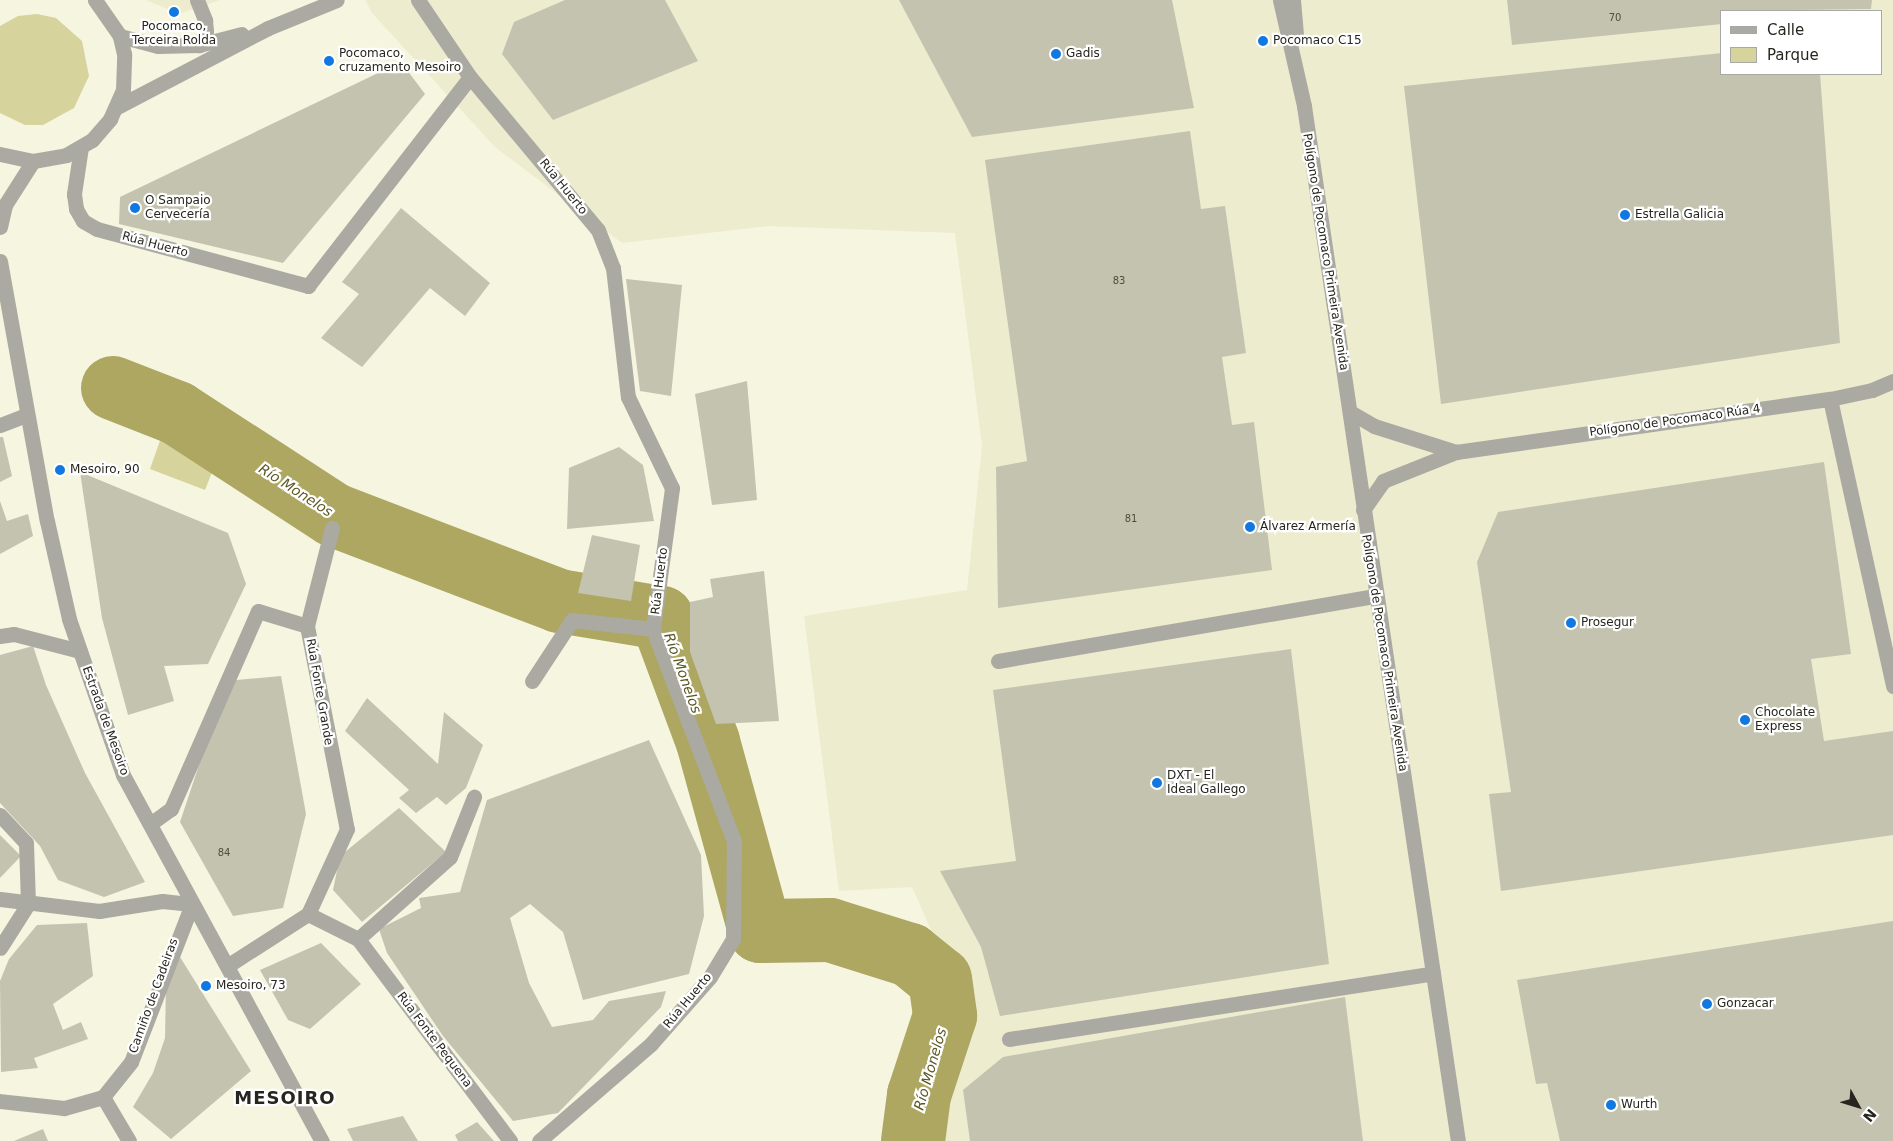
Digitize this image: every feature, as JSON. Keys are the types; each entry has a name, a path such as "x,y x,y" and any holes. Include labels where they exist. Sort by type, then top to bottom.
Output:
{"street":[{"path":"0,154 32,161 66,155 81,147 102,130 117,107 126,72 120,36 95,0"},
{"path":"197,0 205,20 206,31 200,44"},
{"path":"117,107 268,28 337,0"},
{"name":"Rúa Huerto","path":"418,0 470,76 598,230 614,268 628,398 672,488 653,629 734,841 733,939 710,977 651,1044 539,1141"},
{"name":"Polígono de Pocomaco Primeira Avenida","path":"1280,0 1298,75 1458,1141"},
{"name":"Polígono de Pocomaco Primeira Avenida","path":"1293,0 1298,75"},
{"path":"120,36 158,46 200,44 268,28"},
{"name":"Rúa Huerto","path":"81,147 74,194 76,209 83,221 97,229 308,286 470,76"},
{"path":"0,227 5,205 32,161"},
{"name":"Estrada de Mesoiro","path":"0,261 26,415 69,619 124,775 192,904 322,1141"},
{"name":"Polígono de Pocomaco Rúa 4","path":"1363,510 1383,481 1456,452 1830,399 1872,390 1893,381"},
{"path":"1830,399 1893,686"},
{"name":"Polígono de Pocomaco Rúa 4","path":"1350,412 1374,426 1456,452"},
{"path":"0,425 26,415"},
{"path":"307,626 332,528"},
{"path":"998,661 1376,596"},
{"name":"Rúa Fonte Grande","path":"150,824 171,810 258,611 307,626 347,829 308,914"},
{"path":"532,681 572,620 653,629"},
{"path":"0,636 14,634 80,651"},
{"path":"358,939 450,858 474,797"},
{"path":"0,815 26,843 28,904 0,948"},
{"path":"0,898 28,904 99,911 162,901 192,904"},
{"name":"Camiño de Cadeiras","path":"104,1097 131,1062 192,904"},
{"path":"227,966 308,914"},
{"name":"Rúa Fonte Pequena","path":"308,914 358,939 510,1141"},
{"path":"1009,1039 1433,974"},
{"path":"0,1101 64,1108 104,1097 129,1141"}],"shaded area":[{"path":"146,0 220,0 179,14"},
{"path":"365,0 1893,0 1893,1141 918,1141 910,1090 969,1016 912,887 839,891 804,616 967,590 982,446 955,233 768,226 622,243 495,147 372,13"}],"green space":[{"path":"37,14 56,18 82,41 89,76 74,108 43,125 25,125 0,113 0,26 18,16"},
{"path":"163,432 218,457 205,490 150,469"}],"building":[{"path":"565,0 665,0 698,61 553,120 502,54 514,22"},
{"name":"Gadis","path":"899,0 1172,0 1194,108 972,137"},
{"path":"1507,0 1872,0 1871,9 1720,10 1720,24 1512,45"},
{"name":"Estrella Galicia","path":"1720,53 1720,75 1820,75 1840,343 1441,404 1404,86"},
{"path":"401,62 425,94 283,263 119,224 120,197"},
{"path":"1190,131 1201,209 1225,206 1246,353 1222,357 1232,425 1254,422 1272,570 998,608 996,467 1027,461 985,160"},
{"path":"401,208 490,283 465,316 430,288 362,367 321,338 359,294 342,282"},
{"path":"626,279 682,285 671,396 640,391"},
{"path":"747,381 757,500 712,505 695,394"},
{"path":"0,437 3,437 12,476 0,482"},
{"path":"619,447 643,465 654,521 567,529 569,468"},
{"path":"1824,462 1851,654 1811,659 1824,741 1893,731 1893,835 1501,891 1489,794 1511,792 1477,562 1498,512"},
{"path":"80,472 228,533 246,584 208,664 164,666 174,701 128,715 102,618"},
{"path":"0,501 7,521 28,514 33,536 0,554"},
{"path":"592,535 640,545 631,601 578,593"},
{"path":"764,571 779,721 716,724 690,652 690,602 713,597 710,579"},
{"path":"33,646 46,685 85,773 145,882 104,897 58,880 40,846 0,803 0,655"},
{"path":"1291,649 1329,964 1000,1016 981,947 940,871 1016,861 993,690"},
{"path":"281,676 306,814 283,908 233,916 180,822 200,762 236,680"},
{"path":"367,698 438,764 444,712 483,745 466,788 446,805 437,797 416,813 399,798 409,790 345,731"},
{"path":"649,740 701,855 704,916 689,974 583,1000 563,932 530,904 510,918 529,983 552,1027 593,1020 609,1001 666,991 661,1007 558,1113 513,1121 443,1036 387,953 379,929 421,908 419,898 460,892 487,800"},
{"path":"399,808 446,852 362,922 333,890 340,856"},
{"path":"0,835 21,856 0,878"},
{"path":"1893,921 1893,1141 1560,1141 1547,1083 1536,1084 1517,980"},
{"path":"87,923 93,976 53,1004 63,1030 81,1022 88,1039 34,1058 38,1068 1,1072 0,981 9,959 37,925"},
{"path":"321,943 361,984 310,1029 288,1020 260,970"},
{"path":"180,957 251,1071 171,1139 133,1107 153,1073 165,1038 166,983"},
{"path":"1345,997 1363,1141 970,1141 963,1090 1003,1057"},
{"path":"403,1116 418,1141 353,1141 347,1129"},
{"path":"477,1122 494,1141 458,1141 455,1135"},
{"path":"43,1129 48,1141 14,1141"}],"waterway":[{"name":"Río Monelos","path":"113,388 177,413 334,515 559,601 662,618 708,742 760,931 830,930 910,955 940,979 945,1016 919,1095 913,1141"}],"place":[{"name":"Pocomaco, Terceira Rolda","path":"174,12"},
{"name":"Pocomaco C15","path":"1263,41"},
{"name":"Gadis","path":"1056,54"},
{"name":"Pocomaco, cruzamento Mesoiro","path":"329,61"},
{"name":"O Sampaio Cervecería","path":"135,208"},
{"name":"Estrella Galicia","path":"1625,215"},
{"name":"Mesoiro, 90","path":"60,470"},
{"name":"Álvarez Armería","path":"1250,527"},
{"name":"Prosegur","path":"1571,623"},
{"name":"Chocolate Express","path":"1745,720"},
{"name":"DXT - El Ideal Gallego","path":"1157,783"},
{"name":"Mesoiro, 73","path":"206,986"},
{"name":"Gonzacar","path":"1707,1004"},
{"name":"Wurth","path":"1611,1105"}],"district":[{"name":"MESOIRO","path":"285,1098"}]}
